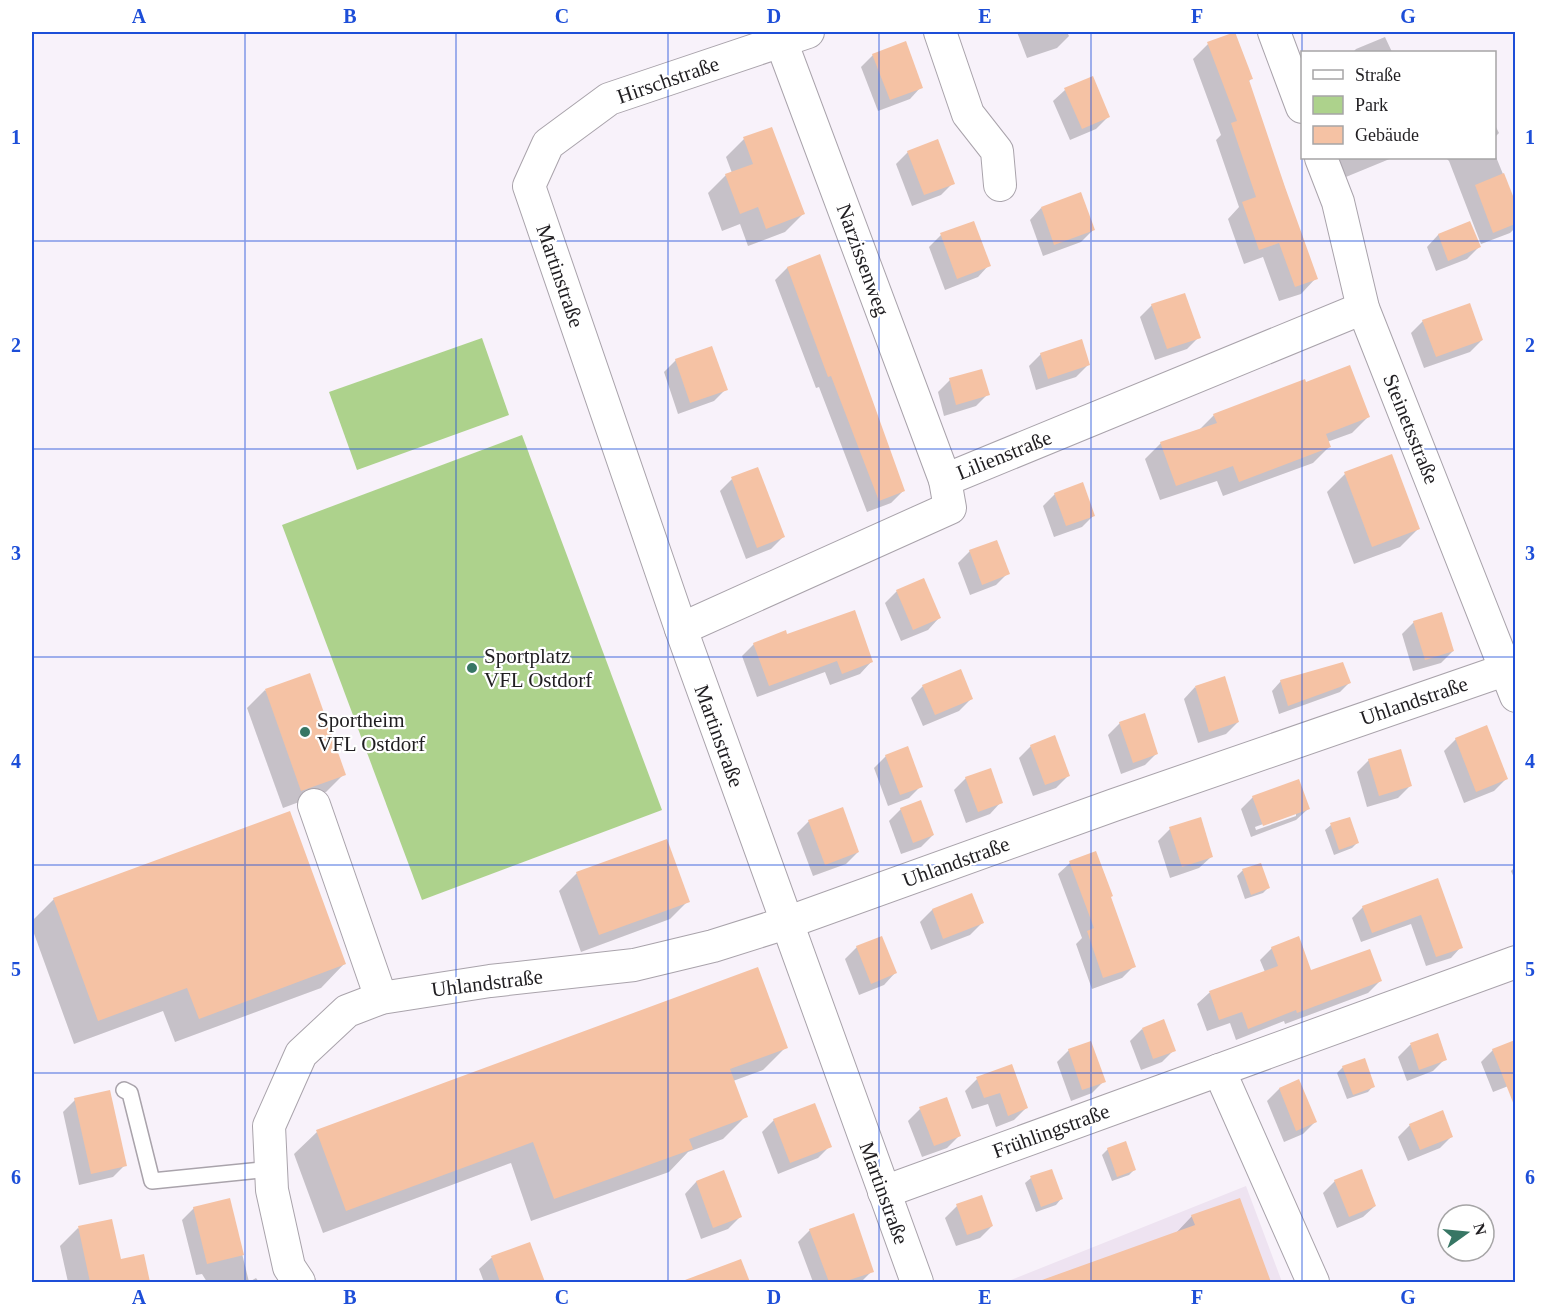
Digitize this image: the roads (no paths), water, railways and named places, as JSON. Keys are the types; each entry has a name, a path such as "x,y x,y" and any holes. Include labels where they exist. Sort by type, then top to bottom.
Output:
{"street":[{"path":"940,32 968,114 997,151 999,185"},
{"path":"1274,32 1301,104"},
{"name":"Hirschstraße","path":"529,186 548,144 609,99 794,36"},
{"name":"Narzissenweg","path":"794,36 945,480"},
{"name":"Steinetsstraße","path":"1321,159 1338,202 1363,308 1512,677"},
{"name":"Martinstraße","path":"529,186 681,629 917,1282"},
{"name":"Lilienstraße","path":"681,629 950,508 945,480 1363,308"},
{"name":"Uhlandstraße","path":"299,1282 289,1267 272,1190 269,1126 301,1054 347,1011 381,998 490,981 634,965 713,946 1114,805 1512,677"},
{"path":"314,805 381,998"},
{"name":"Frühlingstraße","path":"884,1192 1515,962"},
{"path":"1219,1070 1313,1282"}],"lane":[{"path":"124,1090 130,1093 152,1181 271,1169"}],"place":[{"name":"Sportplatz VFL Ostdorf","path":"472,668"},
{"name":"Sportheim VFL Ostdorf","path":"305,732"}]}
